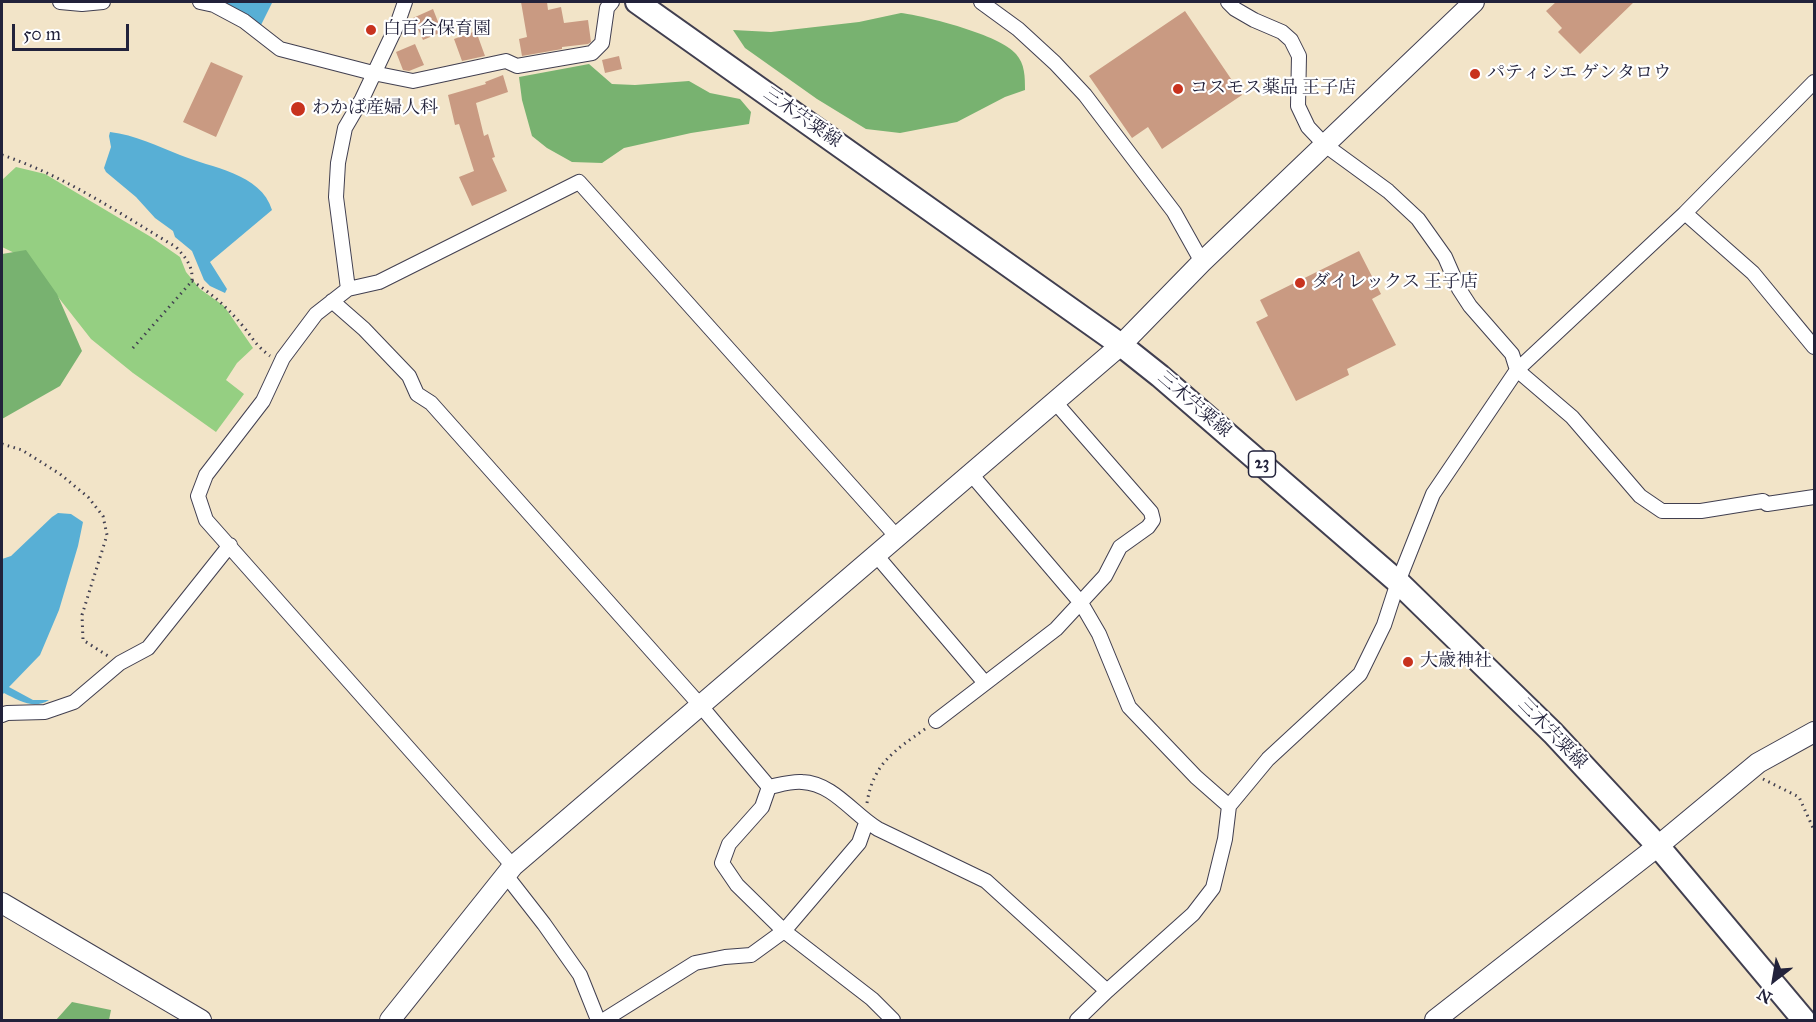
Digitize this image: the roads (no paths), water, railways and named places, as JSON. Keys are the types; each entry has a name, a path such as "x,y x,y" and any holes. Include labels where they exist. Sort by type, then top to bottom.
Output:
{"main road":[{"name":"三木宍粟線","path":"637,2 1121,345 1160,375 1398,582 1553,733 1658,846 1804,1020"}],"street":[{"path":"60,2 82,4 103,2"},
{"path":"200,2 214,5 244,21 280,49 413,81 506,62 517,66 592,53 602,43 607,8 612,2"},
{"path":"348,289 336,197 338,163 345,128 362,99 397,25 405,2"},
{"path":"981,2 1018,29 1085,95 1174,212 1202,262"},
{"path":"1228,2 1254,21 1282,32 1291,40 1299,56 1298,106 1308,127 1324,145 1388,191 1418,219 1445,257 1470,306 1512,354 1517,370 1572,417 1640,496 1662,511 1701,511 1763,501 1767,504 1815,497"},
{"path":"390,1020 509,870 1121,345 1202,262 1474,2"},
{"path":"1077,1020 1193,914 1213,888 1225,839 1228,806 1268,759 1360,674 1384,625 1398,582 1434,494 1517,370 1685,213 1815,82"},
{"path":"598,1020 580,975 509,870 206,520 198,496 206,475 262,401 281,363 316,314 332,301 348,289 379,282 579,182 897,537"},
{"path":"1685,213 1753,273 1815,347"},
{"path":"332,301 409,376 417,394 431,403 700,705 769,787"},
{"path":"936,721 1056,629 1105,576 1120,547 1148,527 1153,520 1151,512 1055,402"},
{"path":"970,474 1082,603 1099,634 1129,707 1196,777 1228,806"},
{"path":"2,715 45,712 74,702 120,663 148,648 230,545"},
{"path":"876,555 984,683"},
{"path":"1435,1020 1658,846 1758,763 1815,732"},
{"path":"769,787 802,782 822,787 841,800 866,823 986,880 1107,991"},
{"path":"769,787 762,807 729,844 722,863 737,885 784,931 872,999 893,1020"},
{"path":"604,1020 695,963 724,957 751,955 784,931 854,850 866,823"},
{"path":"2,903 201,1020"}],"water":[{"path":"224,2 270,2 272,3 261,25"},
{"path":"110,132 137,138 192,160 220,168 246,180 266,198 272,210 210,262 227,289 225,293 210,286 204,280 192,251 175,237 173,231 155,218 136,197 106,172 104,168 111,147"},
{"path":"58,513 71,514 83,522 59,610 40,655 9,687 33,700 49,700 32,704 4,693 2,695 2,559 11,556"}],"place":[{"name":"白百合保育園","path":"371,30"},
{"name":"パティシエ ゲンタロウ","path":"1475,74"},
{"name":"コスモス薬品 王子店","path":"1178,89"},
{"name":"わかば産婦人科","path":"298,109"},
{"name":"ダイレックス 王子店","path":"1300,283"},
{"name":"大歳神社","path":"1408,662"}]}
